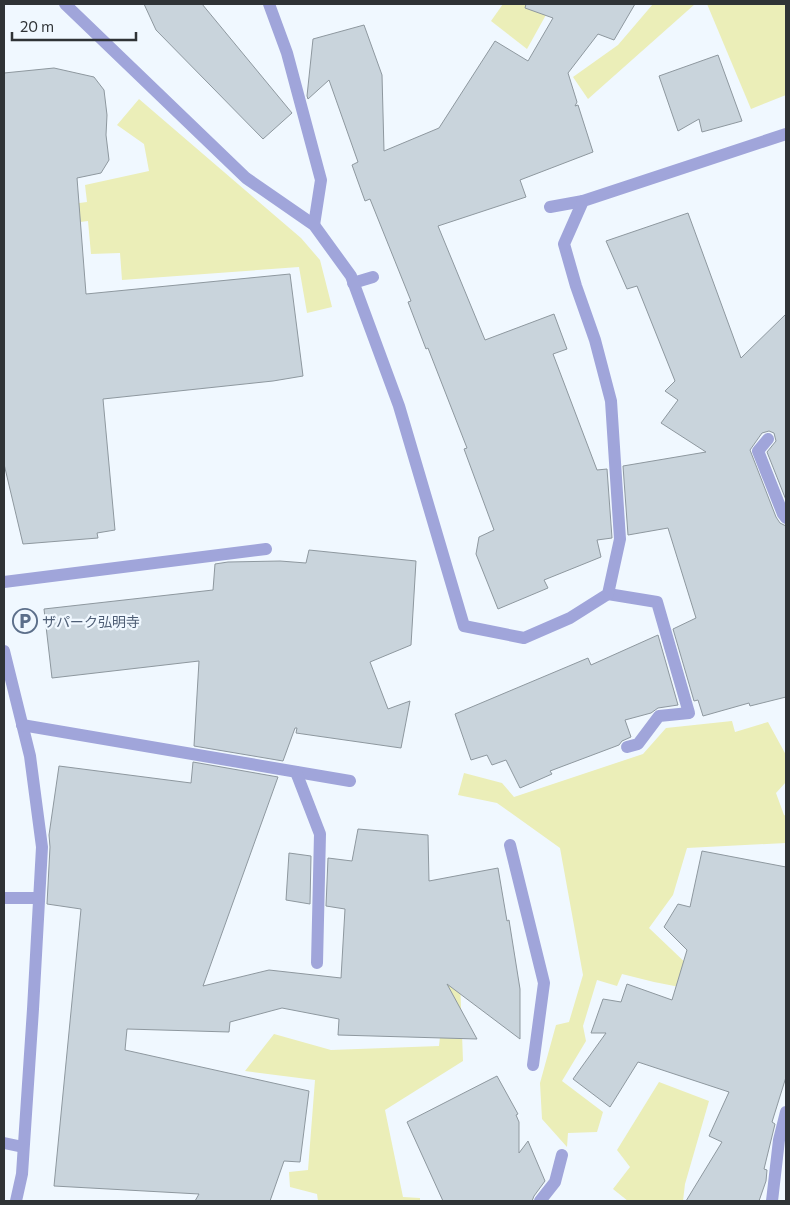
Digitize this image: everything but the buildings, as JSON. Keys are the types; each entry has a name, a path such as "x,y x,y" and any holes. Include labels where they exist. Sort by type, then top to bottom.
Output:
{"street":[{"path":"65,4 246,178 314,225 351,276 398,406 464,626 524,638 570,618 608,594 657,602 689,713 659,716 638,744 627,747"},
{"path":"269,4 287,53 321,180 314,225"},
{"path":"550,207 583,201 786,134"},
{"path":"583,201 564,244 595,340 611,401 620,539 608,594"},
{"path":"353,283 373,277"},
{"path":"768,439 758,451 786,518"},
{"path":"4,582 266,549"},
{"path":"4,651 30,756 42,847 34,1009 22,1174 16,1201"},
{"path":"22,725 350,781"},
{"path":"296,772 320,834 317,963"},
{"path":"510,844 544,983 533,1065"},
{"path":"4,898 39,898"},
{"path":"772,1201 779,1140 786,1112"},
{"path":"4,1143 23,1147"},
{"path":"540,1201 555,1182 562,1155"}],"green space":[{"path":"503,4 552,4 527,49 491,21"},
{"path":"653,4 695,4 588,99 573,77 618,45"},
{"path":"707,4 786,4 786,95 751,109"},
{"path":"139,99 301,238 320,260 332,307 307,313 299,267 122,280 120,253 91,254 88,221 65,224 64,205 87,202 85,185 149,171 144,144 117,125"},
{"path":"732,721 735,732 768,722 786,755 786,782 776,793 786,816 786,843 687,848 673,895 649,928 692,969 741,999 622,974 617,986 597,980 583,1026 586,1041 562,1081 603,1112 597,1132 568,1133 567,1147 542,1119 540,1083 556,1025 569,1022 583,975 560,848 497,803 458,795 464,773 502,783 514,797 643,754 666,728"},
{"path":"447,973 460,979 463,1061 385,1110 403,1197 420,1198 420,1201 318,1201 317,1194 290,1187 289,1172 308,1170 315,1080 245,1071 274,1034 331,1050 439,1046"},
{"path":"659,1082 709,1101 685,1184 683,1201 628,1201 613,1189 630,1167 617,1150"}],"place":[{"name":"ザパーク弘明寺","path":"25,621"}]}
